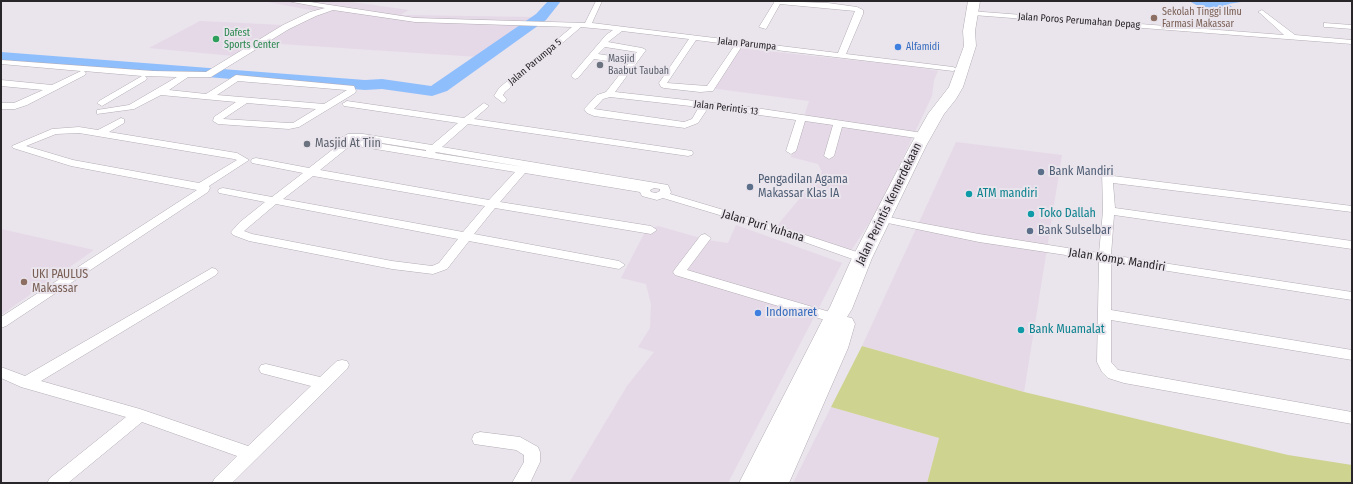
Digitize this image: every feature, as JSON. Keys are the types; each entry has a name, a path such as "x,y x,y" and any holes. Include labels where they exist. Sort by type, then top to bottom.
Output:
{"highway":[{"name":"Jalan Perintis Kemerdekaan","path":"753,483 838,314 862,258 883,219 923,136 944,102 951,96 956,86 970,46 968,39 974,7"},
{"name":"Jalan Perintis Kemerdekaan","path":"944,102 942,95 962,45 968,39"},
{"name":"Jalan Perintis Kemerdekaan","path":"775,483 840,340 844,323 838,314"}],"street":[{"name":"Jalan Parumpa","path":"290,1 332,9 416,20 579,25 953,69"},
{"path":"588,26 599,1"},
{"path":"841,55 859,14 859,10 857,9 860,1"},
{"path":"763,27 778,2 857,9"},
{"name":"Jalan Poros Perumahan Depag","path":"974,7 1352,42"},
{"path":"1,67 144,78 182,78 213,72 286,27 312,14 332,9"},
{"path":"1262,12 1293,37"},
{"name":"Jalan Parumpa 5","path":"503,100 498,96 502,90 579,25"},
{"path":"1327,25 1352,27"},
{"path":"575,76 603,44 620,29"},
{"path":"694,38 663,83 666,86 710,89 740,43"},
{"path":"603,44 642,50 609,94 604,94 589,108 591,112 685,125 695,122 705,105"},
{"path":"592,56 633,62"},
{"path":"1,62 182,78"},
{"path":"213,72 236,78 351,88 352,91 296,125 289,126 218,121 217,119 220,116 245,100"},
{"path":"1,106 15,106 24,103 82,73"},
{"path":"102,103 144,78"},
{"path":"100,112 131,107 160,92 182,78"},
{"path":"207,97 236,78"},
{"path":"1,84 54,88"},
{"path":"160,92 324,107"},
{"name":"Jalan Perintis 13","path":"609,94 705,105 923,136"},
{"path":"347,104 688,153"},
{"path":"431,151 484,106"},
{"path":"791,151 801,118"},
{"path":"99,133 121,121"},
{"path":"828,156 838,124"},
{"path":"1,323 205,188 71,163 17,146 56,131 79,130 237,156 244,160 201,187"},
{"path":"522,170 492,204 443,266 433,270 424,270 249,237 237,232 244,224 349,142 344,139 355,136 493,162 649,187"},
{"path":"256,160 311,172 651,230"},
{"path":"493,162 522,170 649,187"},
{"path":"1352,209 1107,174 1109,211 1105,258 1104,362 1113,374 1165,385 1352,418"},
{"name":"Jalan Puri Yuhana","path":"649,187 664,187 666,192 662,195 780,230 862,258"},
{"path":"224,191 619,265"},
{"path":"1109,211 1352,245"},
{"name":"Jalan Komp. Mandiri","path":"883,219 979,238 1352,296"},
{"path":"705,238 679,272 838,314"},
{"path":"26,383 212,272"},
{"path":"1105,314 1352,355"},
{"path":"221,483 342,365"},
{"path":"266,369 323,384"},
{"path":"1,372 26,383 140,415 250,454"},
{"path":"56,483 140,415"},
{"path":"480,439 520,444 532,452 532,462 521,483"}],"shaded area":[{"path":"262,1 345,1 409,10 400,15 534,17 478,57 266,43 244,57 149,48 200,21 283,25 316,11"},
{"path":"738,48 908,66 938,71 934,80 932,96 880,206 849,254 775,228 822,172 818,164 791,157 809,101 710,88"},
{"path":"956,142 1062,155 1024,392 862,346"},
{"path":"736,225 842,263 728,483 569,483 627,386 654,352 638,347 650,328 651,304 646,284 621,278 646,230 658,226 707,240 728,243"},
{"name":"UKI PAULUS Makassar","path":"1,229 94,250 1,315"},
{"path":"831,407 939,438 927,483 793,483"}],"green space":[{"path":"862,346 1024,392 1288,455 1352,465 1352,483 927,483 939,438 831,407"}],"water":[{"path":"1189,1 1241,2 1228,4 1232,7 1212,10 1200,7"}],"waterway":[{"path":"1,56 365,85 382,84 432,91 441,88 541,17 555,1"}],"place":[{"name":"Sekolah Tinggi Ilmu Farmasi Makassar","path":"1154,18"},
{"name":"Dafest Sports Center","path":"216,39"},
{"name":"Alfamidi","path":"898,47"},
{"name":"Masjid Baabut Taubah","path":"600,65"},
{"name":"Masjid At Tiin","path":"307,144"},
{"name":"Bank Mandiri","path":"1041,172"},
{"name":"Pengadilan Agama Makassar Klas IA","path":"750,187"},
{"name":"ATM mandiri","path":"969,194"},
{"name":"Toko Dallah","path":"1031,214"},
{"name":"Bank Sulselbar","path":"1030,231"},
{"name":"UKI PAULUS Makassar","path":"24,282"},
{"name":"Indomaret","path":"758,313"},
{"name":"Bank Muamalat","path":"1021,330"}]}
